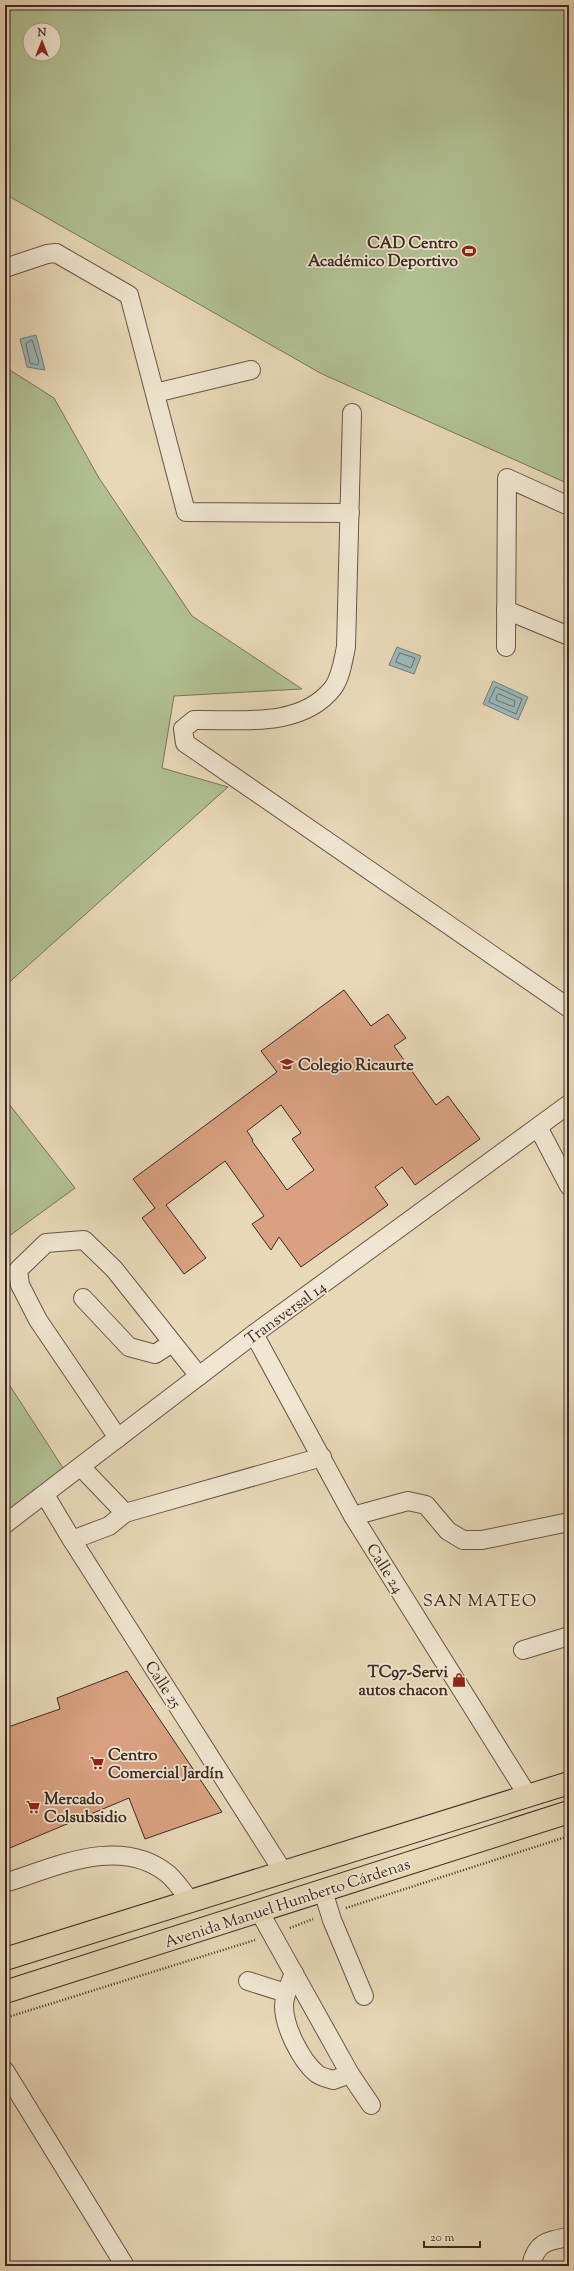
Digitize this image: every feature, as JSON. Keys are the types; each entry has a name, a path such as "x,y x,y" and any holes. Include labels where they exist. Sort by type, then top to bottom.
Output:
{"main road":[{"name":"Avenida Manuel Humberto Cárdenas","path":"5,1959 569,1783"},
{"name":"Avenida Manuel Humberto Cárdenas","path":"5,1992 569,1812"}],"street":[{"path":"5,268 47,254 56,254 129,295 186,512 350,513"},
{"path":"155,393 251,370"},
{"path":"352,413 346,647 341,672 333,688 314,705 285,718 194,720 183,729 185,743 569,1008"},
{"path":"506,647 507,478 569,506"},
{"path":"506,610 569,636"},
{"name":"Transversal 14","path":"5,1524 45,1495 254,1334 569,1104"},
{"path":"538,1127 569,1186"},
{"path":"118,1438 38,1320 20,1286 18,1270 46,1243 84,1240 114,1269 199,1376"},
{"path":"83,1298 129,1347 155,1354 172,1343"},
{"name":"Calle 24","path":"254,1334 353,1516 528,1796"},
{"path":"72,1540 108,1526 125,1512 322,1457"},
{"path":"81,1467 125,1512"},
{"name":"Calle 25","path":"45,1495 72,1540 284,1873"},
{"path":"353,1516 408,1500 426,1505 448,1531 463,1540 482,1540 569,1522"},
{"path":"523,1650 569,1636"},
{"path":"5,1883 85,1858 117,1854 146,1861 168,1874 191,1902"},
{"path":"323,1891 332,1920 364,1996"},
{"path":"259,1911 350,2074 371,2106"},
{"path":"294,1973 286,1993 284,2007 290,2033 301,2055 317,2074 333,2080 350,2074"},
{"path":"248,1981 286,1993"},
{"path":"5,2070 125,2266"},
{"path":"531,2266 534,2254 545,2242 569,2237"}],"green space":[{"path":"5,5 569,5 569,484 322,374 5,194"},
{"path":"5,367 54,398 99,478 192,616 302,689 174,696 162,768 228,787 5,986"},
{"path":"5,1099 75,1188 5,1239"},
{"path":"5,1378 65,1471 5,1514"}],"water":[{"path":"36,335 45,370 27,367 20,339"},
{"path":"397,647 421,656 414,674 389,665"},
{"path":"493,681 528,697 518,720 483,704"}],"building":[{"path":"344,990 371,1026 388,1014 406,1038 394,1046 436,1105 448,1096 480,1139 415,1185 402,1167 375,1187 388,1205 301,1267 279,1237 271,1250 252,1224 264,1216 225,1161 166,1205 206,1258 184,1274 142,1218 155,1208 133,1179 277,1072 261,1051","holes":["281,1105 301,1133 292,1139 314,1170 287,1190 252,1141 253,1140 247,1131"]},
{"name":"Centro Comercial Jardín","path":"127,1671 222,1812 145,1839 129,1798 5,1850 5,1728 60,1709 57,1698"}],"place":[{"name":"CAD Centro Académico Deportivo","path":"469,251"},
{"name":"Colegio Ricaurte","path":"287,1064"},
{"name":"TC97-Servi autos chacon","path":"459,1680"},
{"name":"Centro Comercial Jardín","path":"97,1763"},
{"name":"Mercado Colsubsidio","path":"33,1807"}],"district":[{"name":"SAN MATEO","path":"480,1600"}]}
